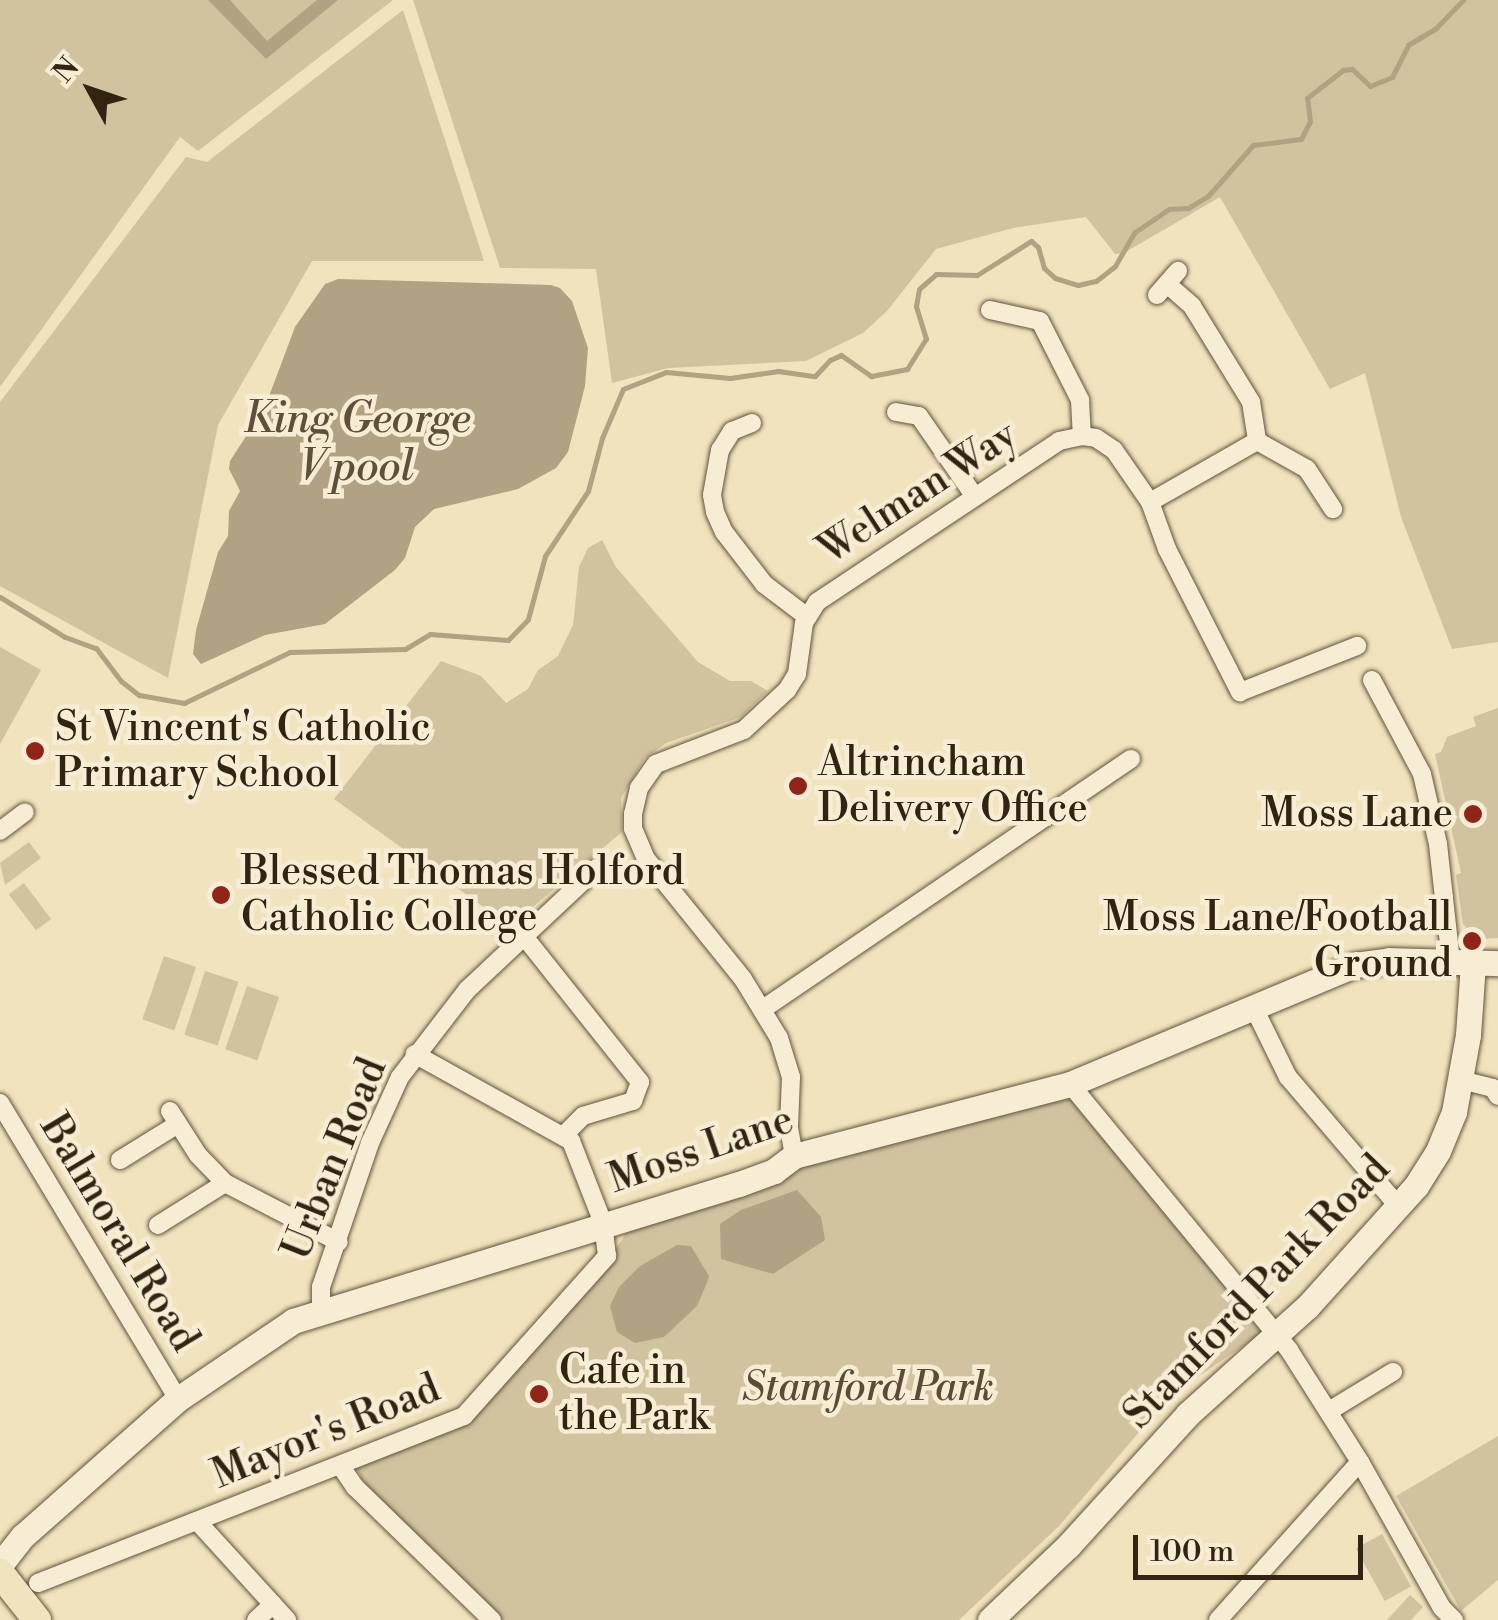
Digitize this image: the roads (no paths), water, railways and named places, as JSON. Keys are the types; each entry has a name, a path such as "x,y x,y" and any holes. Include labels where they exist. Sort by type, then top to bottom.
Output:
{"main road":[{"path":"0,1569 37,1620"}],"street":[{"path":"1167,284 1192,306 1252,402 1257,441"},
{"path":"990,310 1040,321 1080,400 1082,436"},
{"path":"896,412 919,416 975,497"},
{"path":"752,423 720,432 714,512 724,532 764,584 806,616"},
{"name":"Welman Way","path":"762,1008 638,844 633,829 635,802 649,772 673,754 744,730 774,703 797,674 806,616 831,592 1059,442 1082,436 1096,438 1114,450 1150,502 1168,548 1240,692 1357,646"},
{"path":"1150,502 1257,441"},
{"path":"1257,441 1307,468 1333,510"},
{"path":"1372,680 1422,774 1438,844 1474,962"},
{"path":"794,1156 790,1070 762,1008 1131,758"},
{"path":"0,831 25,812"},
{"name":"Urban Road","path":"322,1311 321,1287 340,1242 378,1123 414,1054 467,990 598,867"},
{"path":"523,935 640,1082 632,1102 583,1116 564,1136"},
{"name":"Moss Lane","path":"0,1569 23,1536 178,1399 276,1329 322,1311 739,1184 774,1171 794,1156 1070,1084 1367,962 1474,962"},
{"name":"Stamford Park Road","path":"990,1620 1068,1546 1188,1414 1276,1335 1399,1207 1438,1151 1462,1080 1474,962"},
{"path":"1254,1008 1288,1077 1399,1207"},
{"path":"414,1054 564,1136 580,1155 603,1223"},
{"path":"1462,1080 1493,1088 1498,1096"},
{"path":"1070,1084 1276,1335 1329,1411 1442,1608 1454,1620"},
{"name":"Balmoral Road","path":"0,1102 178,1399"},
{"path":"120,1160 174,1118 225,1183 340,1242"},
{"path":"158,1225 225,1183"},
{"name":"Mayor's Road","path":"38,1583 475,1408 607,1256 603,1223"},
{"path":"1329,1411 1393,1372"},
{"path":"1218,1620 1360,1462"},
{"path":"340,1465 354,1487 492,1620"},
{"path":"198,1521 287,1620"},
{"path":"256,1620 273,1604"}],"water":[{"path":"208,0 230,0 267,41 317,0 338,0 266,59"},
{"name":"King George V pool","path":"338,279 560,288 572,301 588,348 585,386 568,452 556,468 518,489 434,509 415,527 405,558 395,570 325,624 265,635 201,664 193,654 196,630 218,552 228,536 229,511 240,491 229,469 230,461 265,407 295,327 325,284"},
{"path":"797,1190 821,1217 825,1240 773,1274 721,1259 720,1224 741,1210"},
{"path":"677,1245 691,1246 709,1276 697,1306 664,1337 635,1343 617,1332 610,1306 619,1287 640,1266"}],"waterway":[{"path":"0,597 65,637 96,648 121,681 139,695 184,703 290,652 405,649 430,634 508,640 528,619 545,556 588,491 602,438 623,389 666,372 730,378 778,371 815,376 830,360 841,355 871,376 907,369 926,339 916,306 919,289 936,274 977,275 1031,241 1038,247 1044,268 1055,278 1078,285 1096,281 1115,266 1135,232 1169,209 1188,208 1208,196 1253,145 1301,139 1310,121 1307,98 1343,70 1352,69 1370,86 1392,77 1408,45 1436,28 1463,0"}],"place":[{"name":"St Vincent's Catholic Primary School","path":"35,751"},
{"name":"Altrincham Delivery Office","path":"798,786"},
{"name":"Moss Lane","path":"1473,814"},
{"name":"Blessed Thomas Holford Catholic College","path":"221,895"},
{"name":"Moss Lane/Football Ground","path":"1472,941"},
{"name":"Cafe in the Park","path":"539,1394"}],"park label":[{"name":"Stamford Park","path":"868,1388"}]}
